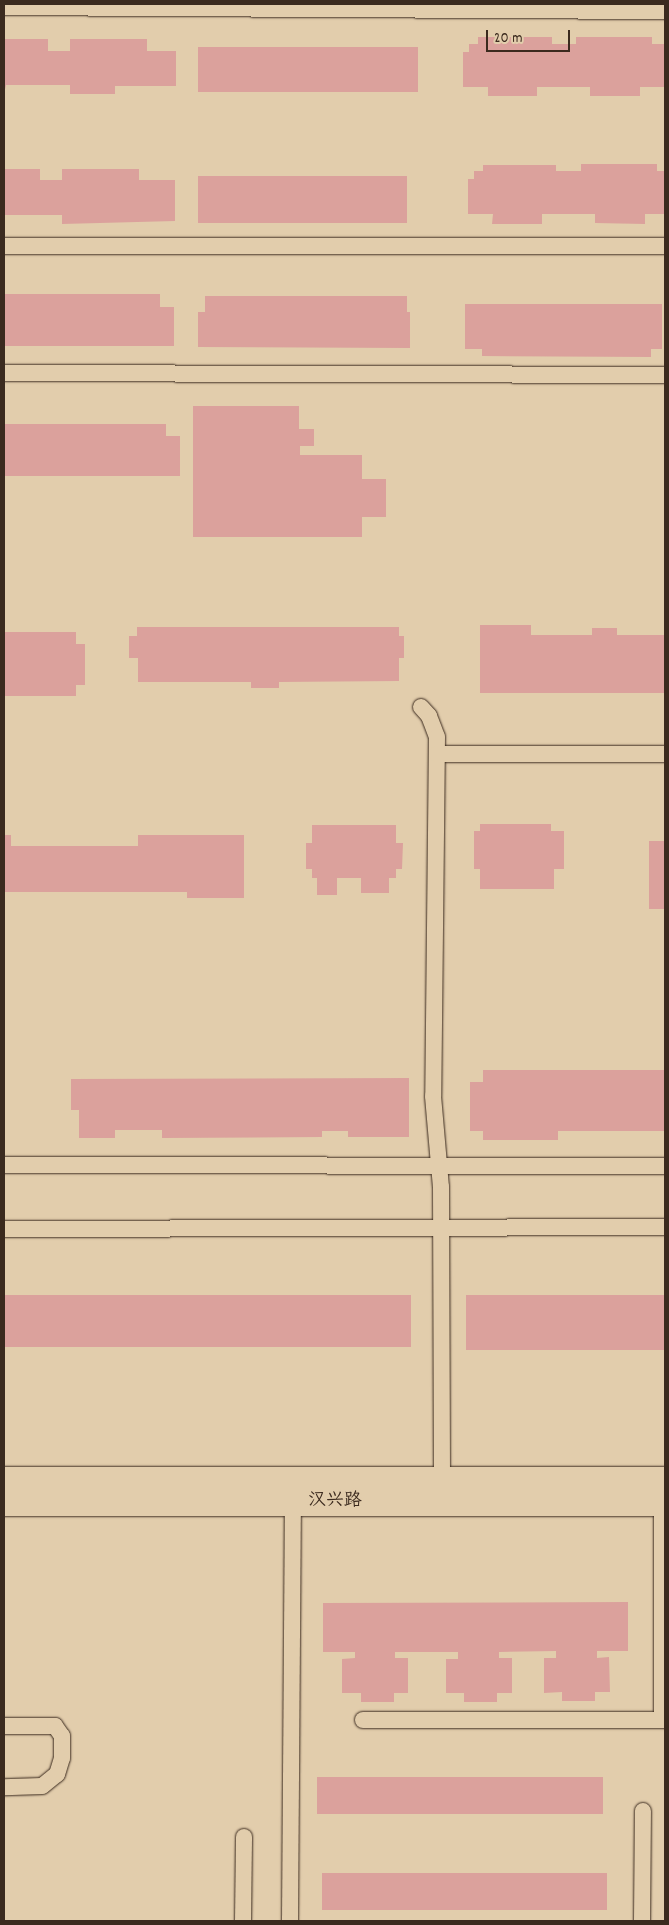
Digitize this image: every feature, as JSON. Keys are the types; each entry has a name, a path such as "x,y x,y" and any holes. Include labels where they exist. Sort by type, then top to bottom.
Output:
{"street":[{"name":"汉兴路","path":"4,1481 442,1481 664,1495"},
{"name":"汉兴路","path":"4,1502 294,1502 664,1495"}],"lane":[{"path":"4,7 665,10"},
{"path":"4,246 665,246"},
{"path":"4,373 665,375"},
{"path":"421,707 429,716 437,737 433,1096 439,1165 441,1228 442,1481"},
{"path":"437,754 665,754"},
{"path":"4,1165 665,1166"},
{"path":"4,1228 665,1227"},
{"path":"363,1720 664,1720 664,1495"},
{"path":"290,1921 294,1502"},
{"path":"4,1726 55,1726 62,1736 62,1758 57,1774 42,1786 4,1786"},
{"path":"642,1811 642,1921"},
{"path":"243,1921 244,1837"}],"building":[{"path":"478,37 552,37 552,44 576,44 576,37 652,37 652,44 665,44 665,87 640,87 640,96 590,96 590,87 537,87 537,96 488,96 488,87 463,87 463,52 469,52 469,44 478,44"},
{"path":"4,39 48,39 48,51 70,51 70,39 147,39 147,51 176,51 176,86 115,86 115,94 70,94 70,85 6,85 4,94"},
{"path":"198,47 418,47 418,92 198,92"},
{"path":"581,164 657,164 657,171 665,171 665,214 645,214 645,224 595,223 595,214 542,214 542,224 492,224 493,214 468,214 468,179 474,179 474,171 483,171 483,165 556,165 556,171 581,171"},
{"path":"4,169 40,169 40,180 62,180 62,169 139,169 139,180 175,180 175,221 62,224 62,215 4,215"},
{"path":"198,176 407,176 407,223 198,223"},
{"path":"4,294 160,294 160,307 174,307 174,346 4,346"},
{"path":"205,296 407,296 407,312 410,312 410,348 198,347 198,312 205,312"},
{"path":"465,304 662,304 662,349 651,349 651,357 482,356 482,349 465,349"},
{"path":"193,406 299,406 299,429 314,429 314,446 300,446 300,455 362,455 362,479 386,479 386,517 362,517 362,537 193,537"},
{"path":"4,424 166,424 166,436 180,436 180,476 4,476"},
{"path":"480,625 531,625 531,635 592,635 592,628 617,628 617,635 665,635 665,693 480,693"},
{"path":"137,627 399,627 399,636 404,636 404,658 399,658 399,681 279,682 279,688 251,688 251,682 138,682 138,658 129,658 129,636 137,636"},
{"path":"5,632 76,632 76,644 85,644 85,685 76,685 76,696 4,696"},
{"path":"480,824 551,824 551,831 564,831 564,869 554,869 554,889 480,889 480,869 474,869 474,831 480,831"},
{"path":"312,825 396,825 396,843 403,843 402,869 396,869 396,878 389,878 389,893 361,893 361,878 337,878 337,895 317,895 317,878 312,878 312,869 306,869 306,843 312,843"},
{"path":"4,835 11,835 11,846 138,846 138,835 244,835 244,898 187,898 187,892 4,892"},
{"path":"649,841 665,841 665,909 649,909"},
{"path":"483,1070 665,1070 665,1131 558,1131 558,1140 483,1140 483,1131 470,1131 470,1082 483,1082"},
{"path":"409,1078 409,1137 348,1137 348,1131 322,1131 322,1137 162,1138 162,1130 115,1130 115,1138 79,1138 79,1110 71,1110 71,1079"},
{"path":"4,1295 411,1295 411,1347 4,1347"},
{"path":"466,1295 665,1295 665,1350 466,1350"},
{"path":"628,1602 628,1651 597,1651 597,1658 609,1657 610,1692 595,1692 595,1701 562,1701 562,1692 544,1693 544,1658 556,1658 556,1651 499,1652 499,1658 512,1658 512,1693 497,1693 497,1702 464,1702 464,1693 446,1693 446,1659 458,1659 458,1652 395,1652 395,1658 408,1658 408,1693 394,1693 394,1702 361,1702 361,1693 342,1693 342,1659 355,1658 355,1652 323,1652 323,1603"},
{"path":"317,1777 603,1777 603,1814 317,1814"},
{"path":"322,1873 607,1873 607,1910 322,1910"}]}
